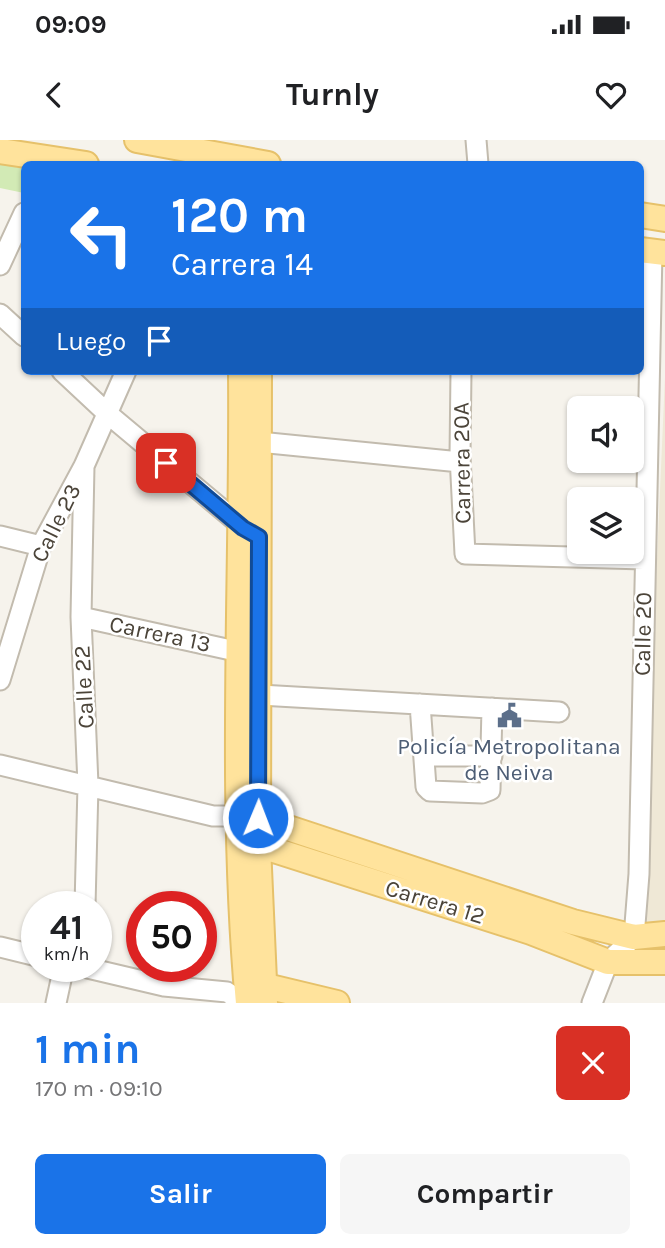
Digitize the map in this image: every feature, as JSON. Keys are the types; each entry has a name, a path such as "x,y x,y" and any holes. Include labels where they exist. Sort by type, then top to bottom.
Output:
{"main road":[{"path":"137,140 241,161"},
{"path":"0,150 44,161"},
{"path":"644,216 665,219"},
{"path":"241,375 260,695 241,827"},
{"path":"259,375 260,442 240,652 241,827 249,994 337,1003"},
{"name":"Carrera 12","path":"241,827 573,922 634,937 665,934"},
{"name":"Carrera 12","path":"241,827 608,962 665,962"}],"street":[{"path":"476,140 478,161"},
{"path":"0,265 21,220"},
{"name":"Calle 20","path":"644,559 652,252"},
{"path":"0,314 21,333"},
{"path":"66,375 108,414 251,533"},
{"name":"Calle 23","path":"0,680 41,546 84,467 124,375"},
{"name":"Carrera 20A","path":"461,375 460,462 465,554 567,557"},
{"path":"260,442 460,462"},
{"name":"Calle 22","path":"84,467 81,617 89,785 85,891"},
{"path":"0,536 41,546"},
{"name":"Calle 20","path":"634,937 639,860 644,564"},
{"name":"Carrera 13","path":"81,617 240,652"},
{"path":"260,695 559,712"},
{"path":"420,704 426,787 430,791 482,793 490,790 492,708"},
{"path":"425,756 492,756"},
{"name":"Carrera 12","path":"0,765 89,785 241,827"},
{"path":"592,1003 608,962 634,937"},
{"path":"0,947 21,952"},
{"path":"112,978 162,995 249,994"},
{"path":"56,1003 68,982"}],"shaded area":[{"path":"665,377 665,925 641,924"}],"green space":[{"path":"0,150 21,162 21,192 0,188"}],"place":[{"name":"Policía Metropolitana de Neiva","path":"509,716"}],"route":[{"path":"166,463 243,528 259,537 258,818"}]}
